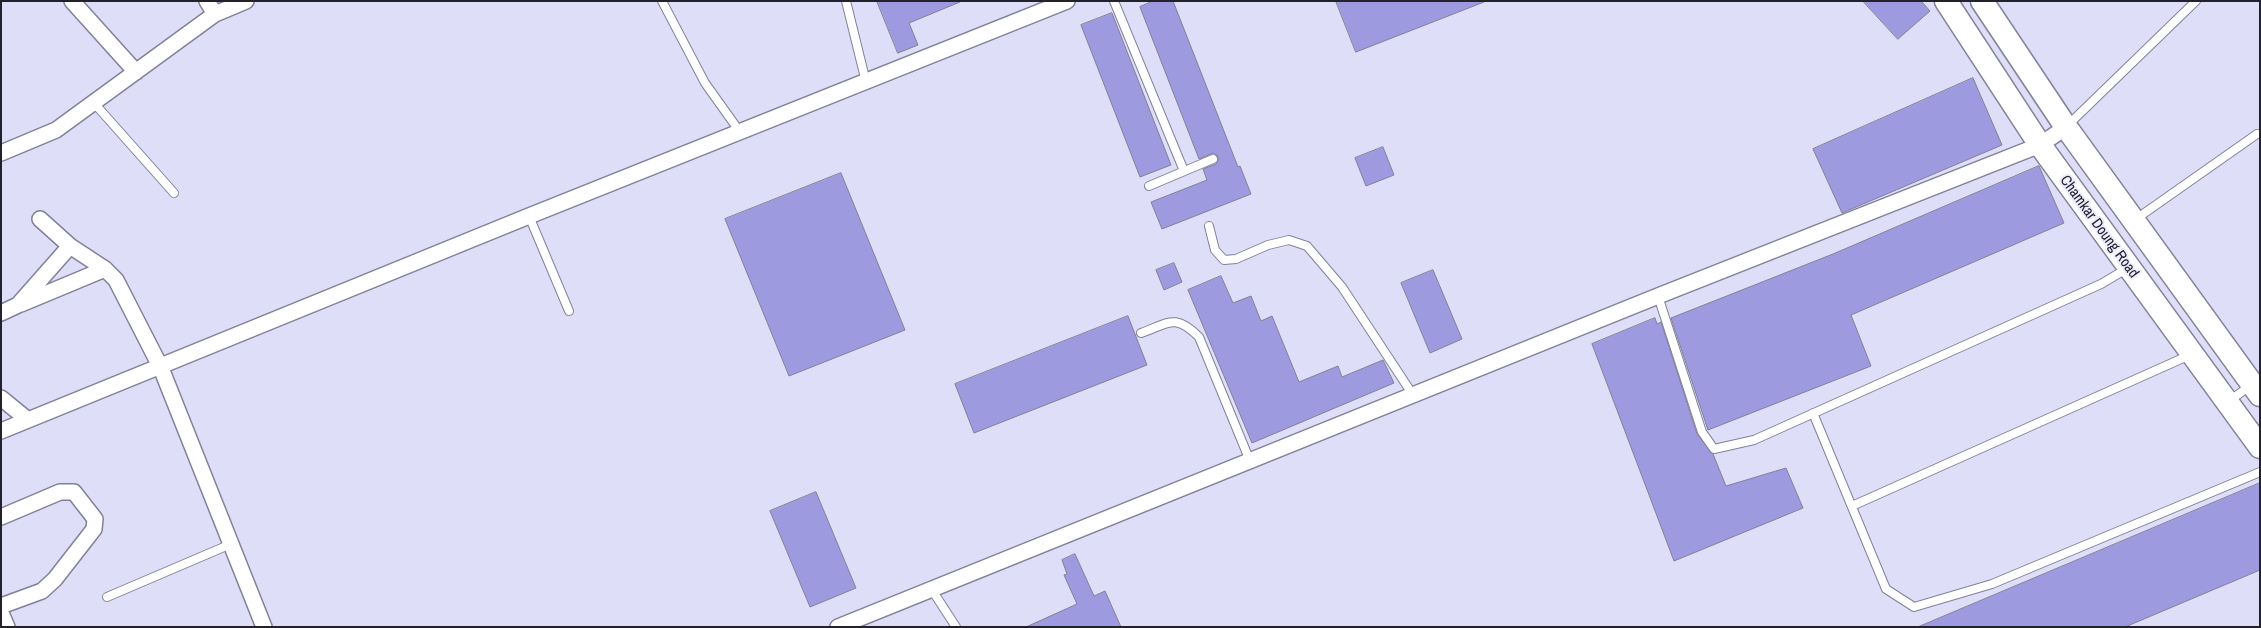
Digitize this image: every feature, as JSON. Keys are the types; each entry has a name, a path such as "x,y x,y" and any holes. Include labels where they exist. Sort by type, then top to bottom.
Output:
{"main road":[{"name":"Chamkar Doung Road","path":"1946,1 2040,145 2260,447"},
{"path":"1982,1 2066,127 2257,386"}],"street":[{"path":"72,1 136,72"},
{"path":"1,153 56,130 136,72 211,8 246,1"},
{"path":"1,431 161,368 529,216 1067,1"},
{"path":"838,627 1658,296 2040,145 2066,127"},
{"path":"40,219 70,246 105,269 116,280 161,368 264,627"},
{"path":"18,306 70,246"},
{"path":"1,313 105,269"},
{"path":"1,398 28,420"},
{"path":"1,517 60,492 74,492 95,519 94,529 55,578 42,590 1,606"},
{"path":"1,613 7,627"}],"lane":[{"path":"662,1 705,83 740,132"},
{"path":"846,1 866,82"},
{"path":"1114,1 1184,171"},
{"path":"2066,127 2196,1"},
{"path":"94,103 174,193"},
{"path":"2134,221 2257,134"},
{"path":"1149,186 1213,159"},
{"path":"529,216 569,311"},
{"path":"1209,226 1215,250 1224,260 1236,259 1268,245 1289,240 1307,246 1342,287 1413,395"},
{"path":"1658,296 1702,432 1714,449 1754,440 2092,288 2128,268"},
{"path":"1141,333 1176,320 1186,324 1199,337 1250,461"},
{"path":"1852,506 2192,354"},
{"path":"2228,402 2257,386"},
{"path":"1814,413 1886,589 1914,607 1992,584 2260,472"},
{"path":"107,597 231,544"},
{"path":"932,590 956,627"}],"building":[{"path":"877,1 960,2 909,23 918,45 898,53"},
{"path":"1153,1 1173,1 1238,167 1240,166 1251,194 1162,229 1151,202 1207,180 1203,169 1216,164 1219,159 1213,153 1199,159 1140,7"},
{"path":"1336,1 1484,1 1484,2 1356,52"},
{"path":"1863,1 1921,1 1930,11 1898,39"},
{"path":"1112,13 1171,165 1140,177 1081,25"},
{"path":"1973,78 2002,145 1842,213 1813,149"},
{"path":"1383,147 1394,175 1366,186 1355,158"},
{"path":"2039,166 2064,223 1851,315 1871,366 1708,430 1671,318 1833,254"},
{"path":"841,173 905,330 789,376 725,219"},
{"path":"1174,263 1182,282 1164,290 1156,270"},
{"path":"1433,270 1462,339 1430,353 1401,283"},
{"path":"1221,276 1233,303 1251,296 1261,321 1272,316 1299,382 1338,366 1342,377 1383,360 1394,383 1252,443 1188,290"},
{"path":"1128,316 1147,365 974,433 955,384"},
{"path":"1655,318 1657,324 1661,322 1697,434 1713,454 1726,486 1786,468 1803,508 1674,561 1592,344"},
{"path":"2260,483 2260,570 2125,627 1918,627"},
{"path":"816,492 856,588 810,607 770,511"},
{"path":"1075,554 1094,596 1105,591 1121,627 1026,627 1077,604 1064,575 1067,574 1062,560"}]}
